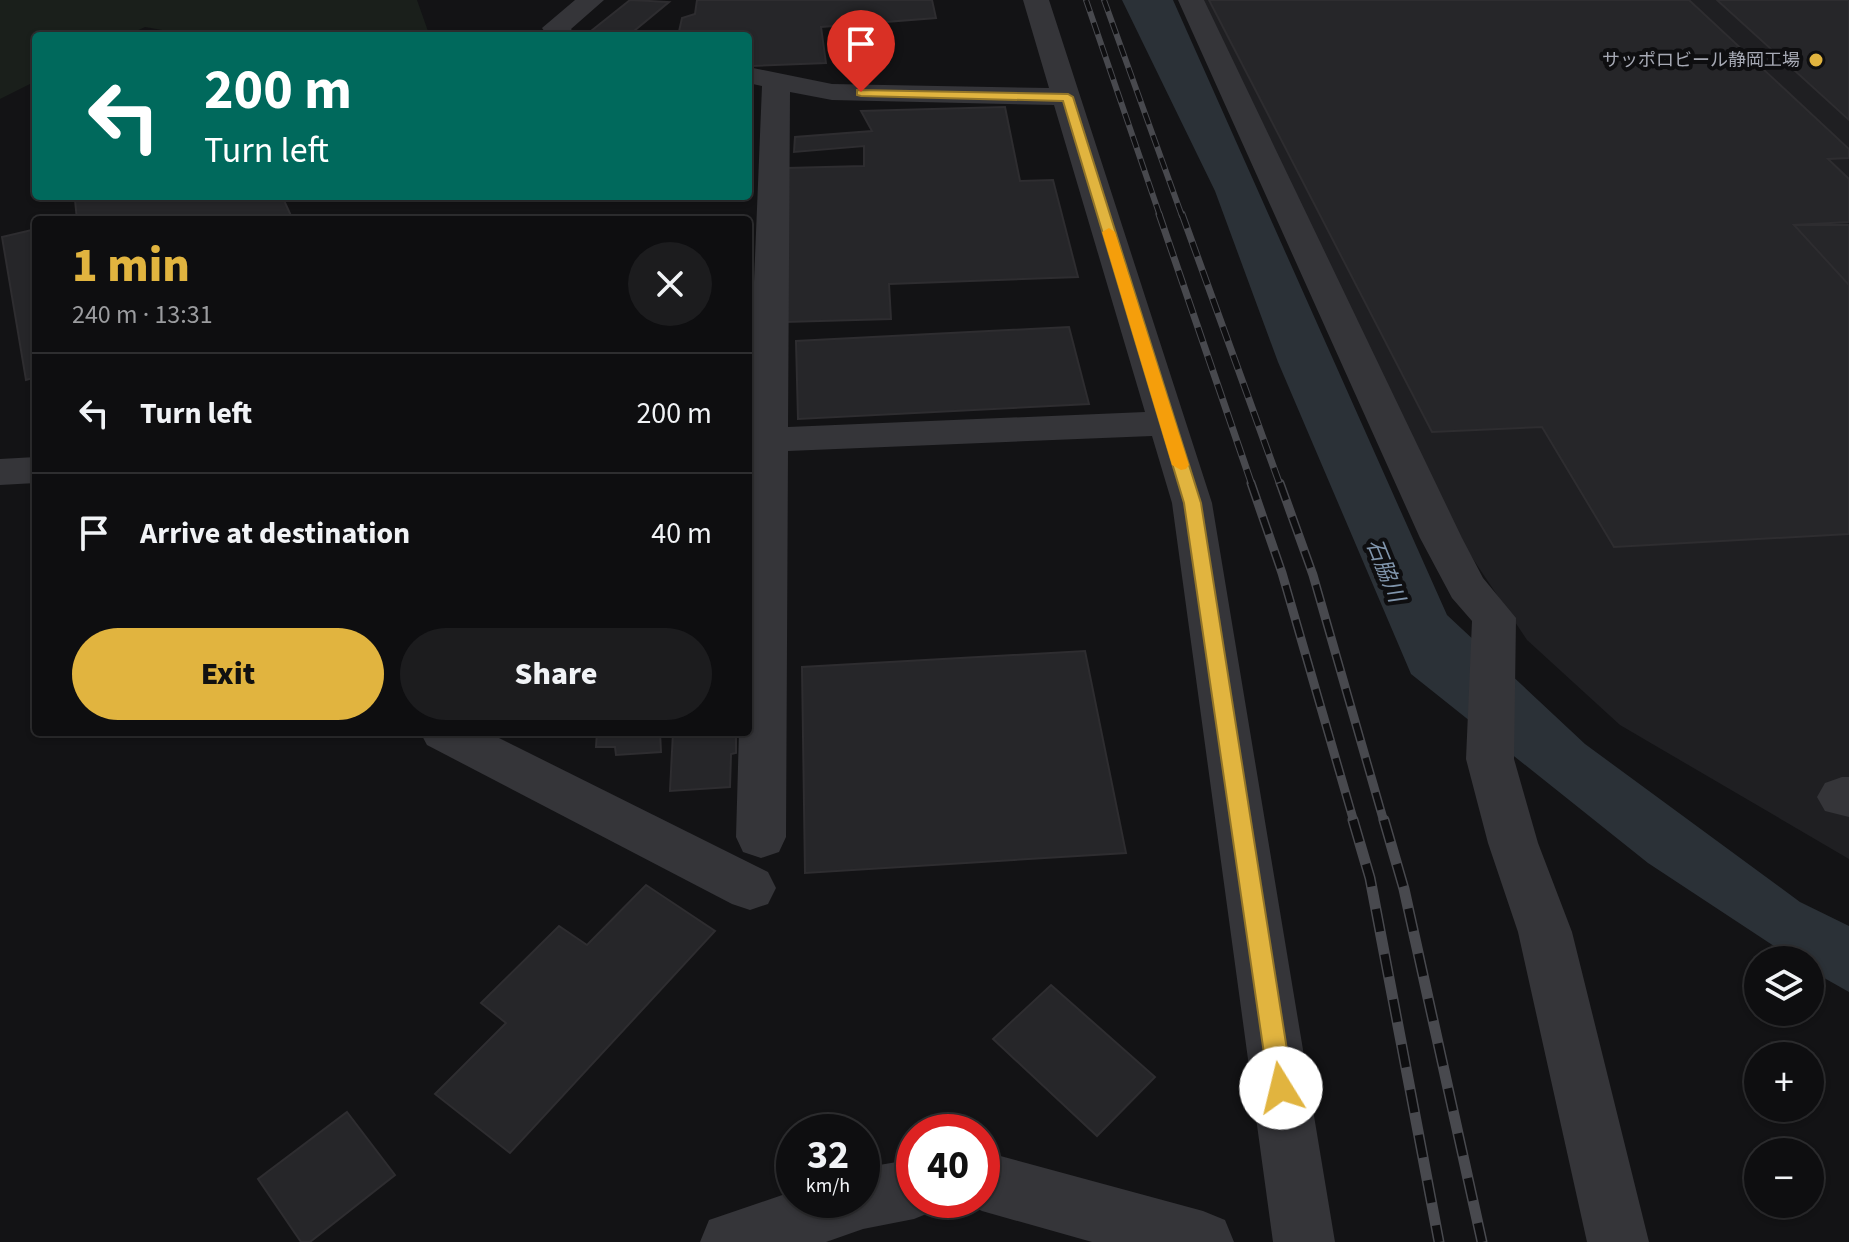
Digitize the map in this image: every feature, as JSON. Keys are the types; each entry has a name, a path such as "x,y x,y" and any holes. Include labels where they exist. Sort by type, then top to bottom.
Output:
{"street":[{"path":"559,32 555,28 591,0"},
{"path":"1036,0 1192,503 1304,1242"},
{"path":"1191,0 1441,538 1467,587 1494,618 1490,759 1513,843 1545,932 1618,1242"},
{"path":"761,837 755,617 762,78 832,92 1068,97"},
{"path":"758,440 1168,423"},
{"path":"0,472 32,470"},
{"path":"452,736 750,888"},
{"path":"1000,1186 1203,1242"},
{"path":"731,1242 805,1218"}],"shaded area":[{"path":"0,0 417,0 428,32 173,32 145,27 134,32 32,32 32,83 0,99"},
{"name":"サッポロビール静岡工場","path":"1201,0 1849,0 1849,859 1620,725 1527,640 1455,532"}],"water":[{"name":"石脇川","path":"1122,0 1173,0 1447,615 1585,744 1800,902 1849,926 1849,992 1824,978 1824,946 1774,946 1648,863 1411,674 1278,362 1215,191"}],"building":[{"path":"630,0 669,2 633,32 591,31"},
{"path":"697,0 932,0 936,18 821,27 826,63 752,66 752,32 679,32 682,18 695,14"},
{"name":"サッポロビール静岡工場","path":"1209,0 1689,0 1849,149 1849,158 1828,159 1849,179 1849,222 1794,225 1849,282 1849,534 1614,547 1542,427 1432,432"},
{"name":"サッポロビール静岡工場","path":"1717,0 1849,0 1849,120"},
{"path":"1005,107 1020,181 1053,180 1078,277 889,284 891,319 785,322 787,168 864,166 864,146 794,152 795,137 872,131 861,111"},
{"path":"75,200 284,200 291,216 77,216"},
{"path":"1794,225 1849,225 1849,285"},
{"path":"32,230 32,378 26,380 2,237"},
{"path":"1069,327 1089,404 798,419 796,341"},
{"path":"1085,651 1126,853 805,873 802,667"},
{"path":"597,736 660,736 661,752 616,755 615,747 596,747"},
{"path":"673,736 736,736 736,753 731,754 730,787 670,791"},
{"path":"646,885 715,931 510,1153 435,1094 506,1023 481,1003 559,926 587,945"},
{"path":"1051,985 1155,1077 1097,1136 993,1039"},
{"path":"347,1112 395,1175 310,1242 301,1242 258,1179"}],"railway":[{"path":"1086,0 1160,216"},
{"path":"1104,0 1182,216"},
{"path":"1159,214 1252,485"},
{"path":"1182,214 1280,485"},
{"path":"1251,483 1282,573 1354,822"},
{"path":"1280,483 1313,575 1384,822"},
{"path":"1353,820 1370,878 1439,1242"},
{"path":"1384,820 1404,889 1482,1242"}],"slow traffic":[{"path":"1109,232 1181,465"}],"place":[{"name":"サッポロビール静岡工場","path":"1816,60"}],"route":[{"path":"861,92 1068,97 1192,503 1281,1088"}]}
